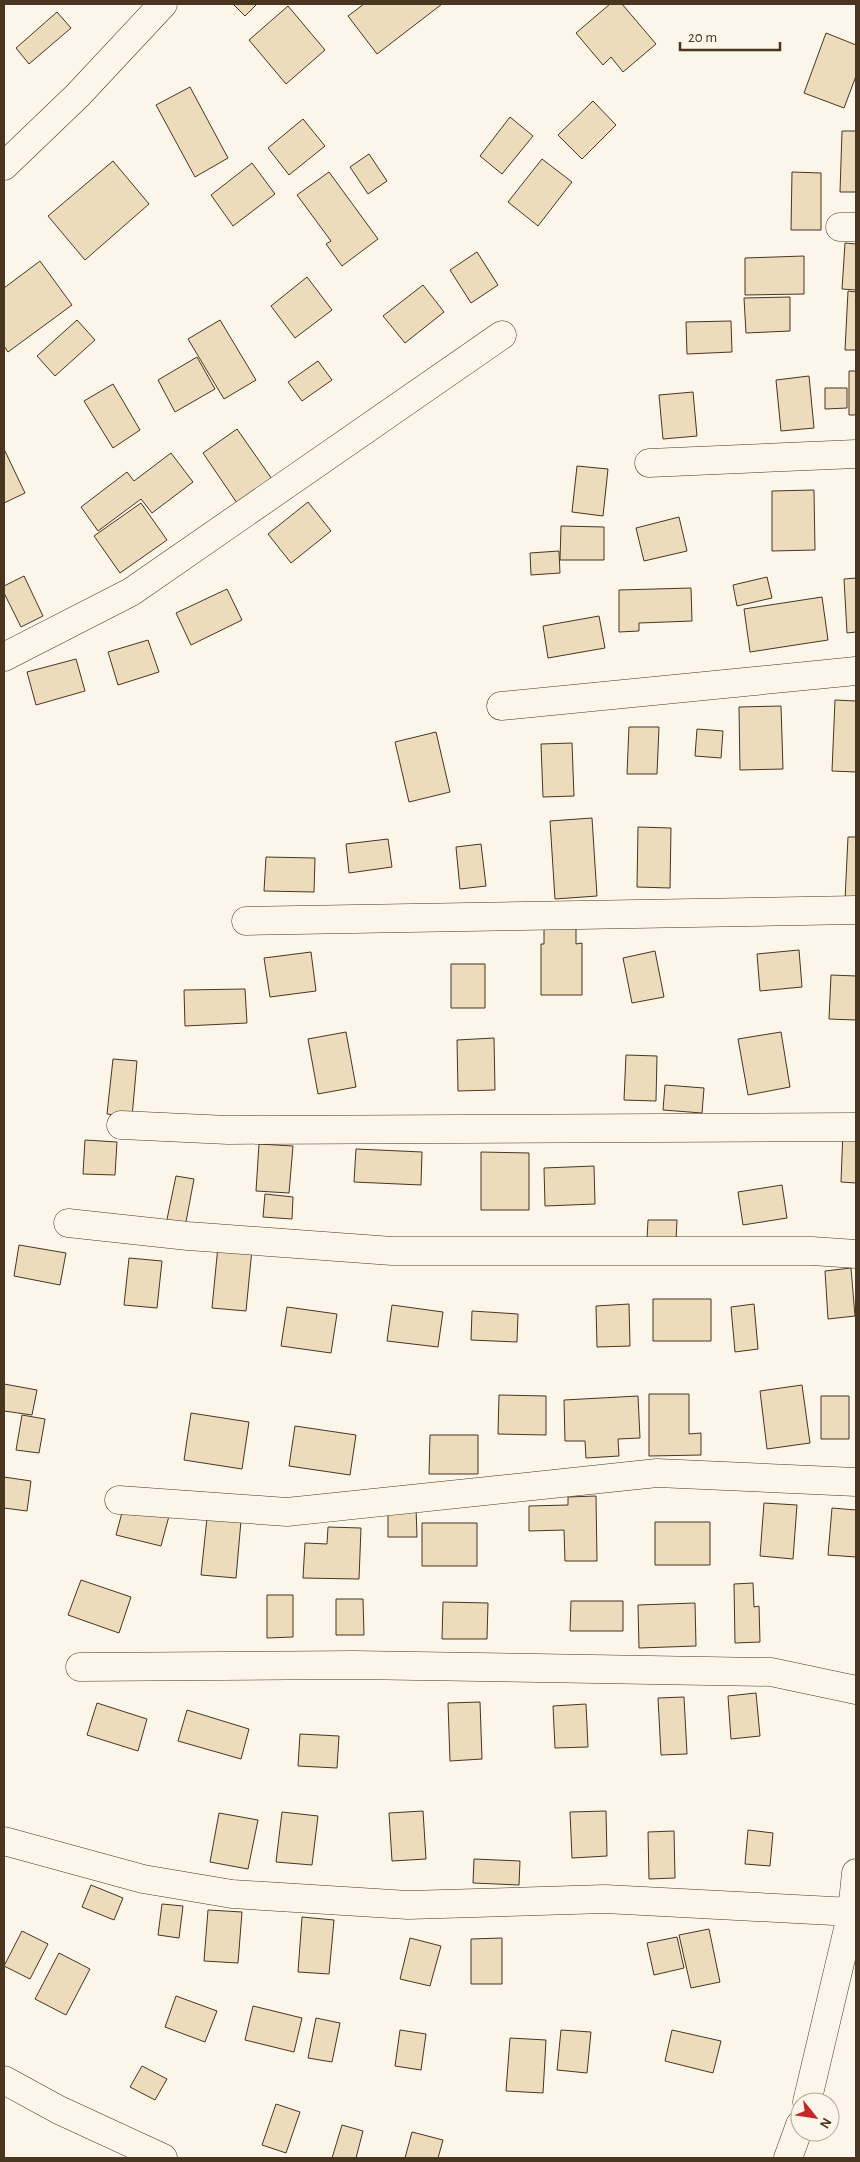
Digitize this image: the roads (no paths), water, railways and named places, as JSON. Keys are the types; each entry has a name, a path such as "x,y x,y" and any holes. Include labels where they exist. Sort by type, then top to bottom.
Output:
{"main road":[{"path":"4,166 78,95 163,4"},
{"path":"4,657 131,592 502,335"},
{"path":"648,463 856,454"},
{"path":"501,706 856,671"},
{"path":"246,921 856,910"},
{"path":"121,1125 228,1130 856,1126"},
{"path":"68,1223 188,1236 392,1251 812,1252 856,1254"},
{"path":"119,1500 287,1512 656,1474 856,1482"},
{"path":"80,1667 354,1665 771,1672 856,1690"},
{"path":"4,1841 143,1879 232,1894 408,1905 605,1899 852,1912"},
{"path":"809,2092 852,1912 856,1873"},
{"path":"4,2080 59,2110 163,2158"},
{"path":"788,2158 794,2142"}]}
